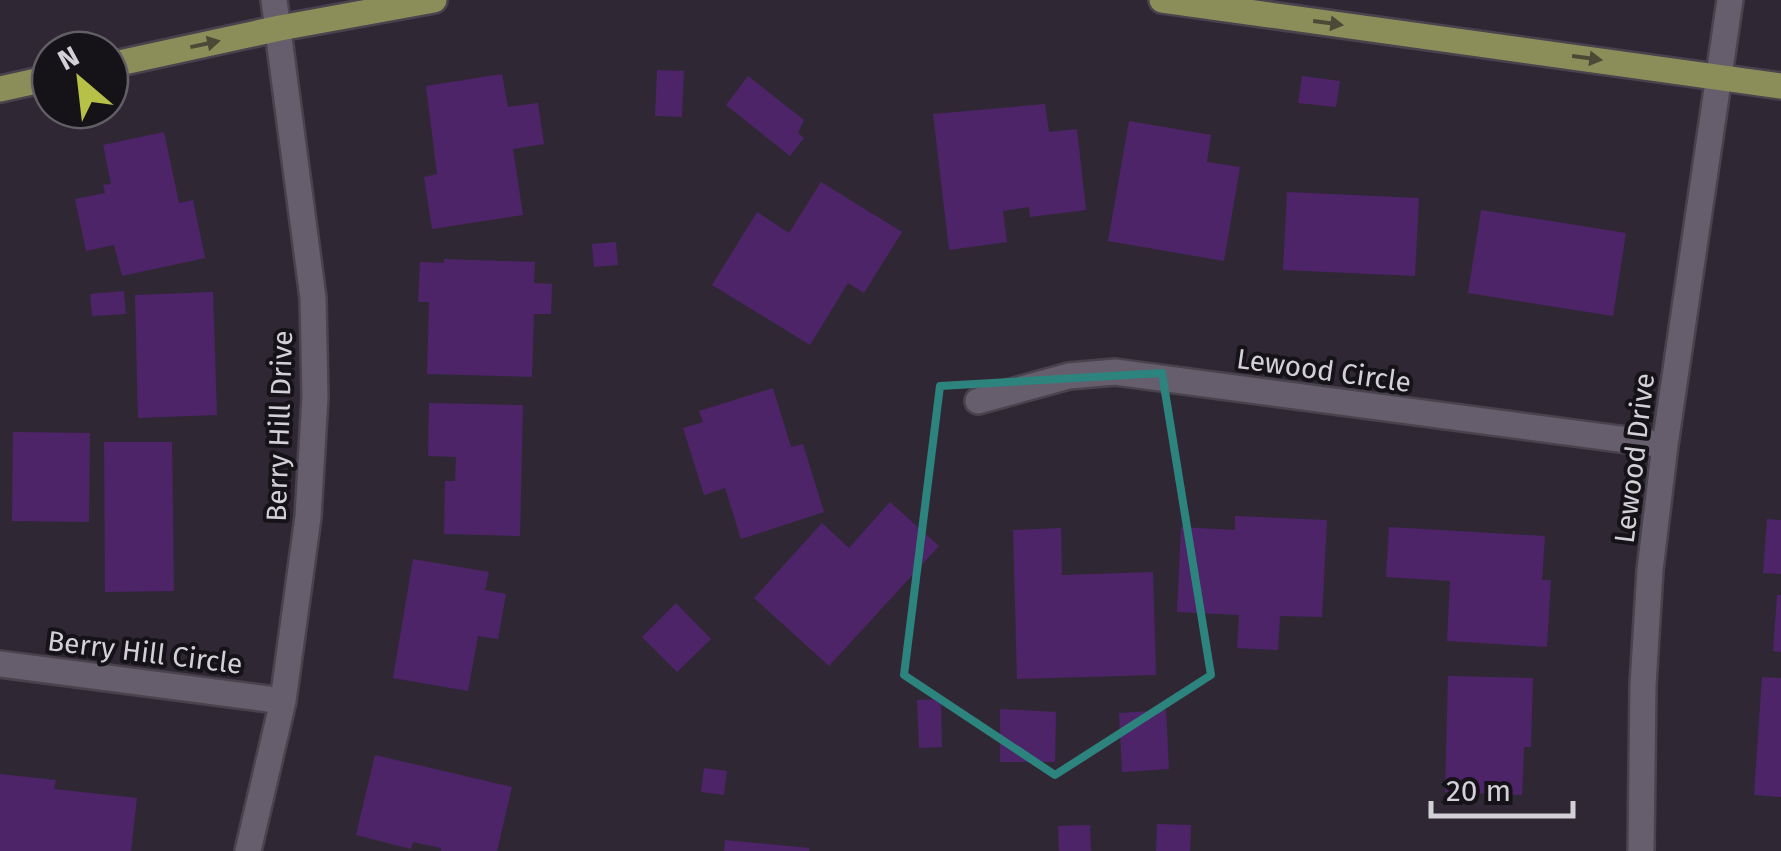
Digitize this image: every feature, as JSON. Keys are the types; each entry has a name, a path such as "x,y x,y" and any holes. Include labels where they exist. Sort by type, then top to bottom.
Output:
{"main road":[{"path":"130,61 434,0"},
{"path":"1162,0 1781,86"},
{"path":"0,89 30,82"}],"street":[{"name":"Berry Hill Drive","path":"248,851 283,700 308,518 315,397 313,298 274,0"},
{"name":"Lewood Drive","path":"1641,851 1643,685 1650,570 1730,0"},
{"name":"Lewood Circle","path":"978,402 1069,376 1115,372 1665,445"},
{"name":"Berry Hill Circle","path":"0,664 283,700"}],"highlighted area":[{"path":"1162,373 1211,675 1055,775 904,675 940,386"}],"building":[{"path":"657,70 684,71 682,117 655,116"},
{"path":"502,74 508,107 538,103 544,144 513,149 523,215 432,229 424,177 437,174 426,86"},
{"path":"748,76 804,120 798,133 804,138 790,156 726,105"},
{"path":"1302,76 1340,81 1336,107 1298,103"},
{"path":"1045,104 1049,132 1077,129 1086,210 1030,217 1029,207 1003,211 1007,242 949,250 933,114"},
{"path":"1129,121 1211,135 1207,162 1240,167 1224,261 1108,241"},
{"path":"164,132 179,203 193,200 205,258 122,276 114,245 86,251 75,199 105,193 103,185 111,184 103,145"},
{"path":"821,182 902,232 864,293 848,283 810,345 712,285 757,212 789,233"},
{"path":"1287,192 1419,198 1415,276 1283,270"},
{"path":"1481,210 1626,233 1613,316 1468,293"},
{"path":"616,242 618,265 594,267 592,244"},
{"path":"444,259 535,262 534,283 552,284 551,314 534,314 532,377 427,374 429,302 418,302 420,262 444,263"},
{"path":"124,291 126,314 92,316 90,294"},
{"path":"213,292 217,415 138,418 135,295"},
{"path":"773,388 791,447 803,444 824,512 741,539 725,488 704,495 683,428 703,422 699,411"},
{"path":"429,403 523,405 520,536 444,534 445,481 455,481 456,457 428,456"},
{"path":"13,432 90,433 89,522 12,521"},
{"path":"104,442 172,442 174,591 105,592"},
{"path":"890,502 939,546 829,666 754,598 822,523 849,548"},
{"path":"1235,516 1327,520 1322,617 1280,616 1278,650 1237,648 1239,615 1177,612 1181,527 1235,530"},
{"path":"1767,519 1781,520 1781,574 1763,573"},
{"path":"1389,527 1545,536 1542,580 1551,580 1547,647 1447,641 1450,581 1386,577"},
{"path":"1061,528 1062,575 1153,572 1156,675 1017,679 1013,530"},
{"path":"413,559 489,572 485,590 506,594 498,639 478,636 468,691 393,678"},
{"path":"1777,595 1781,595 1781,652 1773,651"},
{"path":"676,603 711,639 677,672 642,637"},
{"path":"1448,676 1533,678 1531,747 1524,747 1522,795 1445,792"},
{"path":"1762,677 1781,678 1781,797 1754,795"},
{"path":"941,699 942,747 919,748 917,700"},
{"path":"1000,709 1056,712 1055,762 1000,762"},
{"path":"1166,710 1169,769 1122,772 1119,713"},
{"path":"375,755 512,787 497,851 441,851 413,842 411,849 356,835"},
{"path":"704,768 727,771 724,795 701,792"},
{"path":"0,774 56,780 54,789 137,798 131,851 0,851"},
{"path":"1157,824 1191,825 1190,851 1156,851"},
{"path":"1090,825 1091,851 1059,851 1058,826"},
{"path":"725,840 810,848 724,851"}]}
